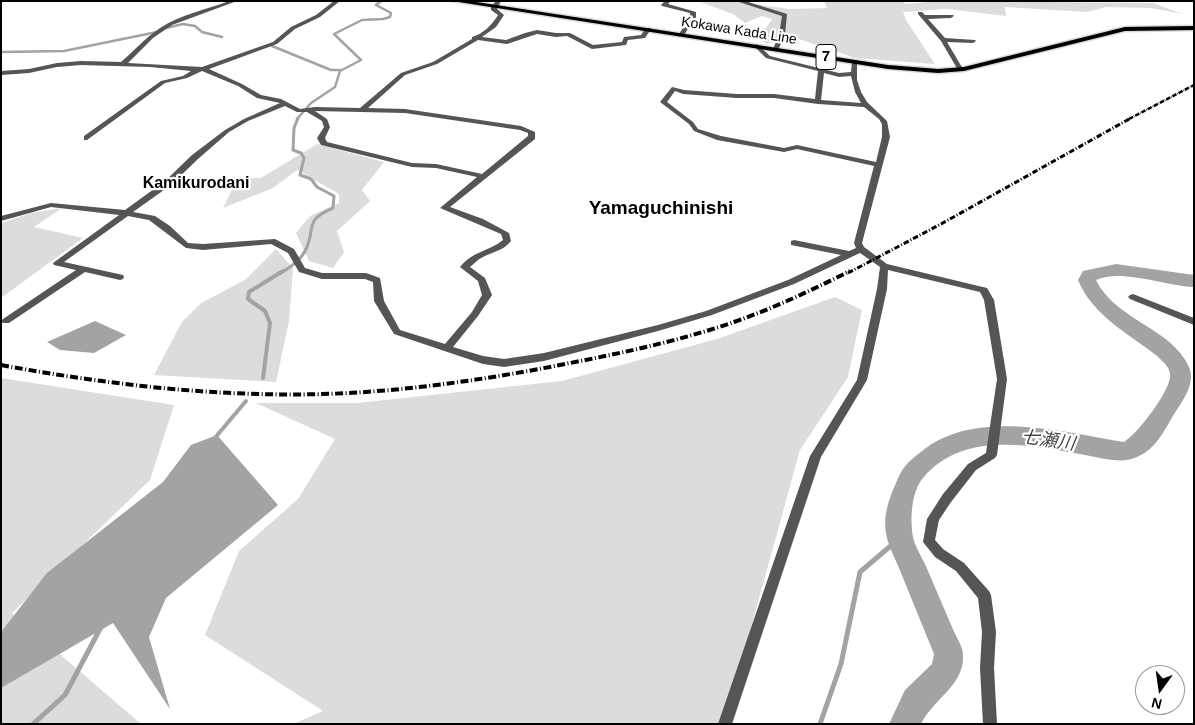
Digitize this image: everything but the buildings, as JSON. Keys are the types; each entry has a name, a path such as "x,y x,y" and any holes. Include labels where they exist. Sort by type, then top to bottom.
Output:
{"main road":[{"name":"Kokawa Kada Line","path":"456,1 496,4 855,61 938,71 960,69 1125,29 1194,28"}],"street":[{"path":"122,65 137,52 142,44 169,25 235,1"},
{"path":"87,138 163,82 185,77 200,69 275,42 293,28 318,16 338,1"},
{"path":"669,1 664,5 693,12 693,17 682,34"},
{"path":"738,1 785,15 782,35 776,49"},
{"path":"362,110 402,74 435,63 494,26 501,15 494,10 496,4"},
{"path":"951,16 922,15 943,40 960,69"},
{"path":"474,38 507,42 532,32 556,35 568,34 592,47 597,47 624,44 626,38 644,37 648,29"},
{"path":"943,40 973,41"},
{"path":"757,46 768,57 839,75 852,74"},
{"path":"855,61 852,74 858,93 866,105 884,121 886,136 858,244 861,249 884,266 984,290 989,300 1002,379 990,455 972,467 947,498 933,519 929,542 938,553 960,567 984,595 989,632 987,668 990,724"},
{"path":"1,73 29,71 58,65 150,65 200,69 240,85 259,97 279,100 299,111 405,111 521,128 531,132 532,137 444,208 480,221 505,233 507,241 497,250 480,255 464,267 482,280 488,295 446,349"},
{"path":"818,102 821,70"},
{"path":"866,105 818,102 774,96 737,96 683,92 674,88 663,102 691,123 696,130 720,138 784,150 797,147 878,165"},
{"path":"120,278 57,263 168,183 195,157 227,131 246,120 286,103"},
{"path":"308,110 326,120 327,127 321,138 324,143 412,165 436,166 482,176"},
{"path":"1,219 51,205 127,213 152,218 168,228 186,245 203,247 272,240 291,251 302,270 322,276 366,276 377,280 379,301 397,332 483,360 504,363 580,348 709,313 824,268 826,264 861,249"},
{"path":"794,243 849,254"},
{"path":"725,724 816,456 862,380 882,289 884,266"},
{"path":"6,321 83,269"},
{"path":"1133,297 1194,322"}],"shaded area":[{"path":"697,1 732,1 790,9 827,8 824,1 903,1 905,4 938,1 1153,3 1183,14 1151,8 1106,7 1087,12 1005,7 1006,16 947,9 903,12 906,20 935,64 855,58 799,39 766,44 759,39 772,19 762,16 745,23 733,14"},
{"path":"317,144 384,162 362,190 370,201 337,231 344,252 333,268 309,261 296,233 310,216 339,203 339,194 297,170 273,188 223,208 237,179 261,178"},
{"path":"62,208 34,227 83,238 1,298 1,223 32,213"},
{"path":"276,249 293,268 289,321 276,382 154,375 182,322 201,303 245,280"},
{"path":"835,297 862,310 848,377 800,450 733,693 720,724 293,724 323,711 205,635 239,551 298,499 335,439 256,403 357,403 562,381 717,339"},
{"path":"95,321 126,335 94,353 60,350 47,342"},
{"path":"1,378 174,405 150,480 12,613 141,724 1,724"},
{"path":"217,435 278,505 166,598 149,637 170,709 113,623 1,688 1,632 47,573 163,482 191,445"}],"waterway":[{"path":"297,119 311,103 335,87 340,71 361,60 334,34 362,20 390,17 391,13 376,5 381,1"},
{"path":"166,28 183,24 195,26 202,32 222,37"},
{"path":"1,52 64,51 157,32"},
{"path":"272,46 331,70 340,70"},
{"path":"281,273 303,255 312,226 317,217 333,208 334,196 317,187 311,179 300,175 304,158 301,153 293,150 294,128 298,118"},
{"name":"七瀬川","path":"905,724 916,701 945,672 949,654 900,538 898,515 901,500 912,473 940,450 964,440 1003,436 1028,436 1125,452 1138,445 1148,436 1176,394 1181,379 1179,367 1165,351 1105,306 1096,296 1087,280 1090,275 1116,270 1168,279 1194,281"},
{"path":"263,378 270,323 265,311 248,299 249,292 283,271"},
{"path":"214,439 246,401"},
{"path":"820,724 841,664 860,572 900,538"},
{"path":"33,724 65,695 100,629"}],"railway":[{"path":"1129,119 1194,85"},
{"path":"848,273 941,224 1131,118"},
{"path":"1,365 131,385 218,392 261,394 349,393 430,386 565,364 671,341 764,311 850,271"}],"district":[{"name":"Kamikurodani","path":"196,184"},
{"name":"Yamaguchinishi","path":"661,209"}]}
